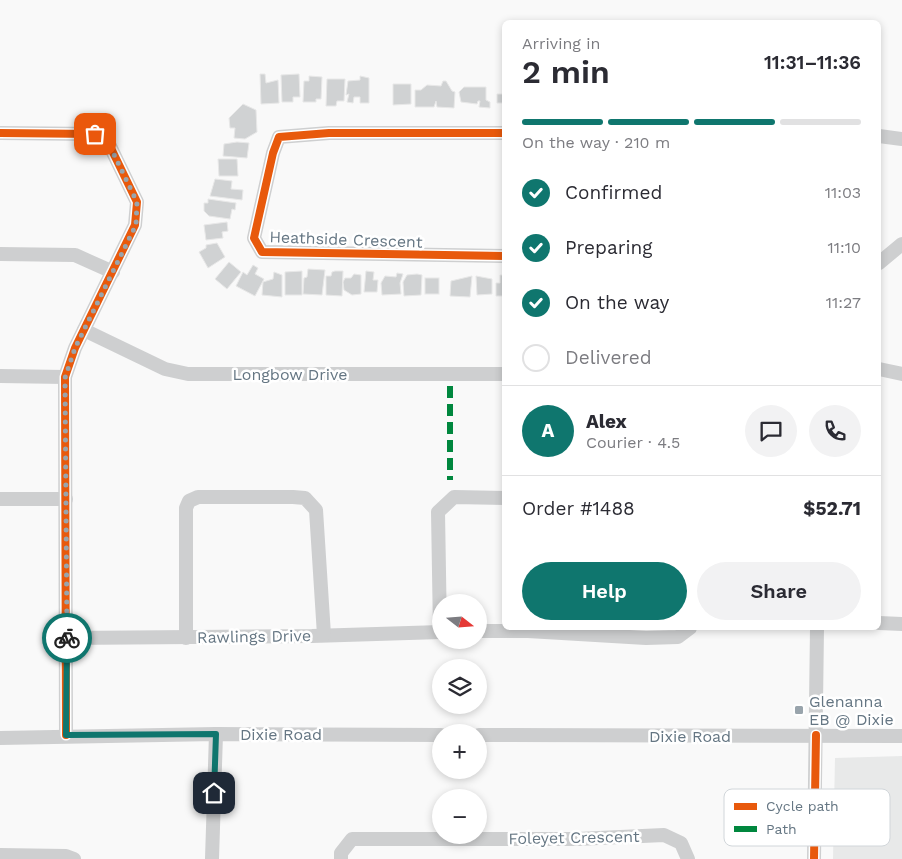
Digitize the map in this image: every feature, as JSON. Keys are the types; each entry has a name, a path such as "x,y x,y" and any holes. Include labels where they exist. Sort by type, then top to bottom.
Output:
{"street":[{"path":"0,133 95,134 107,140 137,202 136,225 84,330 65,378 66,735"},
{"name":"Heathside Crescent","path":"502,133 329,133 279,137 273,153 254,238 262,252 502,256"},
{"path":"881,136 902,139"},
{"path":"881,262 902,244"},
{"path":"0,254 75,255 113,272"},
{"name":"Longbow Drive","path":"84,330 165,369 188,374 502,374"},
{"path":"881,369 902,374"},
{"path":"0,376 65,378"},
{"path":"440,594 438,512 454,497 502,498"},
{"path":"186,638 186,508 188,500 198,498 305,498 316,510 324,635"},
{"path":"0,499 66,499"},
{"path":"881,623 902,624"},
{"path":"488,631 571,631 646,638 678,637 687,630"},
{"path":"815,789 816,630"},
{"name":"Rawlings Drive","path":"67,638 186,638 432,632"},
{"path":"212,859 216,734"},
{"name":"Dixie Road","path":"0,738 66,735 432,735"},
{"name":"Dixie Road","path":"487,735 902,736"},
{"name":"Foleyet Crescent","path":"341,859 341,854 352,839 577,839 664,835 681,843 688,859"},
{"path":"814,846 814,859"},
{"path":"0,855 66,856 74,859"}],"shaded area":[{"path":"902,756 902,859 833,859 833,846 890,846 890,789 834,789 835,758"}],"building":[{"path":"260,74 265,74 266,83 278,80 279,103 261,104"},
{"path":"299,74 300,97 293,97 293,102 282,102 281,75"},
{"path":"309,76 322,77 321,99 316,99 316,102 303,102 304,81 309,81"},
{"path":"360,76 369,78 369,103 360,103 360,97 354,97 353,103 347,102 349,94 346,95 348,81 360,80"},
{"path":"327,79 345,79 344,101 337,101 336,106 326,106"},
{"path":"443,81 446,81 452,91 455,92 454,108 437,107 436,101 434,107 415,107 415,90 421,90 427,85 441,86"},
{"path":"393,84 411,84 411,104 393,105"},
{"path":"464,87 486,87 486,100 490,102 490,108 479,107 480,101 477,104 461,102 459,92"},
{"path":"497,94 502,94 502,103 497,103"},
{"path":"243,104 256,110 257,132 245,139 234,138 235,128 230,128 229,118"},
{"path":"249,143 247,158 223,156 224,144"},
{"path":"218,159 237,159 238,176 219,176"},
{"path":"215,179 232,181 231,189 243,190 242,200 210,196"},
{"path":"208,199 236,203 235,210 232,209 230,219 209,216 204,211 204,203 208,203"},
{"path":"227,222 228,231 222,232 223,238 206,240 204,225"},
{"path":"217,243 225,257 208,268 199,252 206,248 206,245"},
{"path":"229,262 241,272 227,289 215,279"},
{"path":"253,265 258,268 255,274 264,279 255,296 236,286 243,272 247,275"},
{"path":"308,269 325,270 322,295 303,294 304,278 307,277"},
{"path":"302,271 302,295 285,295 285,272"},
{"path":"343,271 342,296 326,295 326,276 331,276 332,272"},
{"path":"366,271 374,272 373,280 378,280 377,292 364,292"},
{"path":"274,272 282,275 282,297 262,295 263,282 273,279"},
{"path":"397,273 403,274 400,283 401,294 382,295 381,283 385,276 396,277"},
{"path":"354,274 361,275 361,294 352,295 344,290 343,282 345,278 351,278"},
{"path":"407,275 422,275 421,295 404,296 403,282"},
{"path":"500,275 502,275 502,296 496,296 496,283 500,283"},
{"path":"472,276 470,297 450,296 451,281"},
{"path":"476,276 492,279 492,294 477,295"},
{"path":"425,278 439,278 439,294 425,294"}],"marked path":[{"path":"450,386 450,480"}],"cycle path":[{"path":"0,133 95,134 107,140 137,202 135,225 75,348 65,377 66,735"},
{"path":"502,133 329,133 279,137 273,153 254,238 262,252 502,256"},
{"path":"815,789 816,735"},
{"path":"814,846 814,859"}],"way so far":[{"path":"67,638 65,378 75,348 136,225 137,202 107,140 95,134"}],"place":[{"name":"Glenanna EB @ Dixie","path":"799,710"}],"route":[{"path":"67,638 66,735 216,734 214,793"}]}
